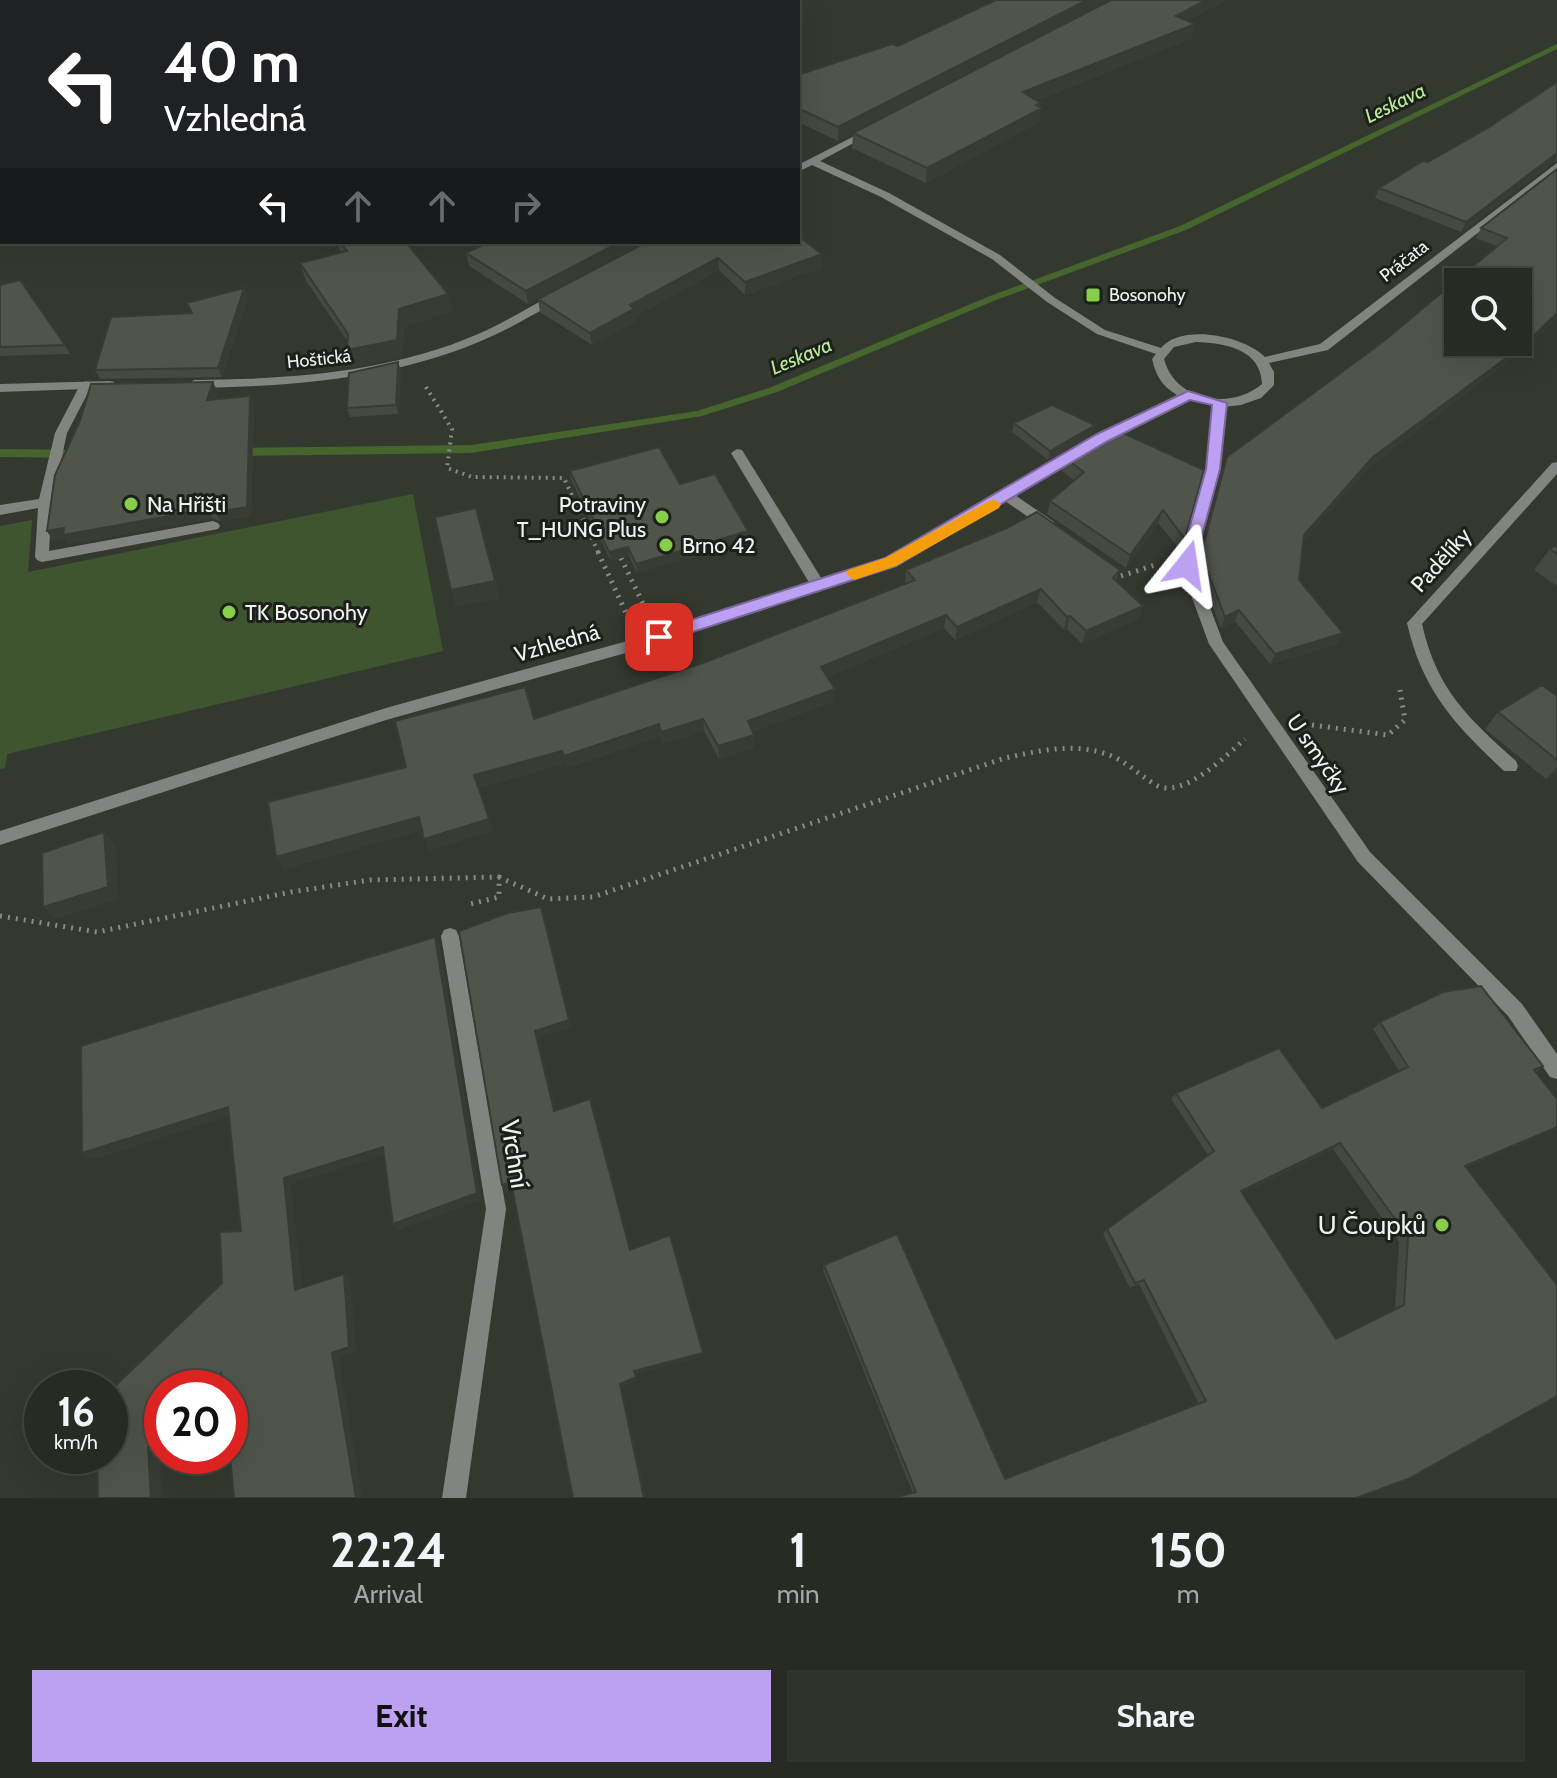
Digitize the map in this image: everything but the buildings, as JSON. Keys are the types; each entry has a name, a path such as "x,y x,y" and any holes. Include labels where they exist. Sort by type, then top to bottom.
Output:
{"street":[{"path":"800,168 883,125"},
{"path":"813,162 885,195 996,257 1101,332 1162,352"},
{"name":"Práčata","path":"1263,361 1324,347 1557,166"},
{"name":"Hoštická","path":"175,384 264,383 340,377 411,362 474,340 567,291"},
{"path":"1213,338 1244,348 1263,361 1269,377 1263,391 1245,400 1220,403 1188,395 1162,374 1158,359 1162,352 1182,340 1213,338"},
{"path":"0,388 131,384"},
{"path":"86,385 61,433 50,471 42,557 213,526"},
{"name":"Vzhledná","path":"0,838 386,714 640,643 890,562 1103,437 1188,395"},
{"name":"U smyčky","path":"1220,403 1213,469 1187,565 1216,644 1364,857 1515,1010 1557,1070"},
{"path":"737,453 818,585"},
{"name":"Padělíky","path":"1417,641 1414,623 1557,466"},
{"path":"1007,496 1058,531"},
{"path":"0,510 45,502"},
{"path":"1417,641 1436,690 1459,719 1510,766"},
{"name":"Vrchní","path":"450,936 496,1209 454,1498"}],"path":[{"path":"411,362 452,429 447,468 472,477 564,478 640,643"},
{"path":"621,558 659,637"},
{"path":"0,916 97,932 291,892 370,880 499,877 548,899 593,897 1005,758 1048,748 1081,746 1111,755 1140,769 1158,787 1179,788 1197,779 1268,720 1388,735 1405,720 1395,656 1417,641"},
{"path":"450,936 453,909 499,897 499,877"}],"green space":[{"name":"TK Bosonohy","path":"413,494 443,651 7,754 5,768 0,769 0,526 32,520 28,572"}],"waterway":[{"name":"Leskava","path":"237,452 471,449 698,414 773,390 993,298 1183,228 1557,46"},
{"name":"Leskava","path":"0,453 84,454"}],"slow traffic":[{"path":"854,574 890,562 993,504"}],"place":[{"name":"Bosonohy","path":"1093,295"},
{"name":"Na Hřišti","path":"131,504"},
{"name":"Potraviny T_HUNG Plus","path":"662,517"},
{"name":"Brno 42","path":"666,545"},
{"name":"TK Bosonohy","path":"229,612"},
{"name":"U Čoupků","path":"1442,1225"}],"route":[{"path":"659,637 890,562 1103,437 1188,395 1220,403 1213,469 1187,565"}]}
